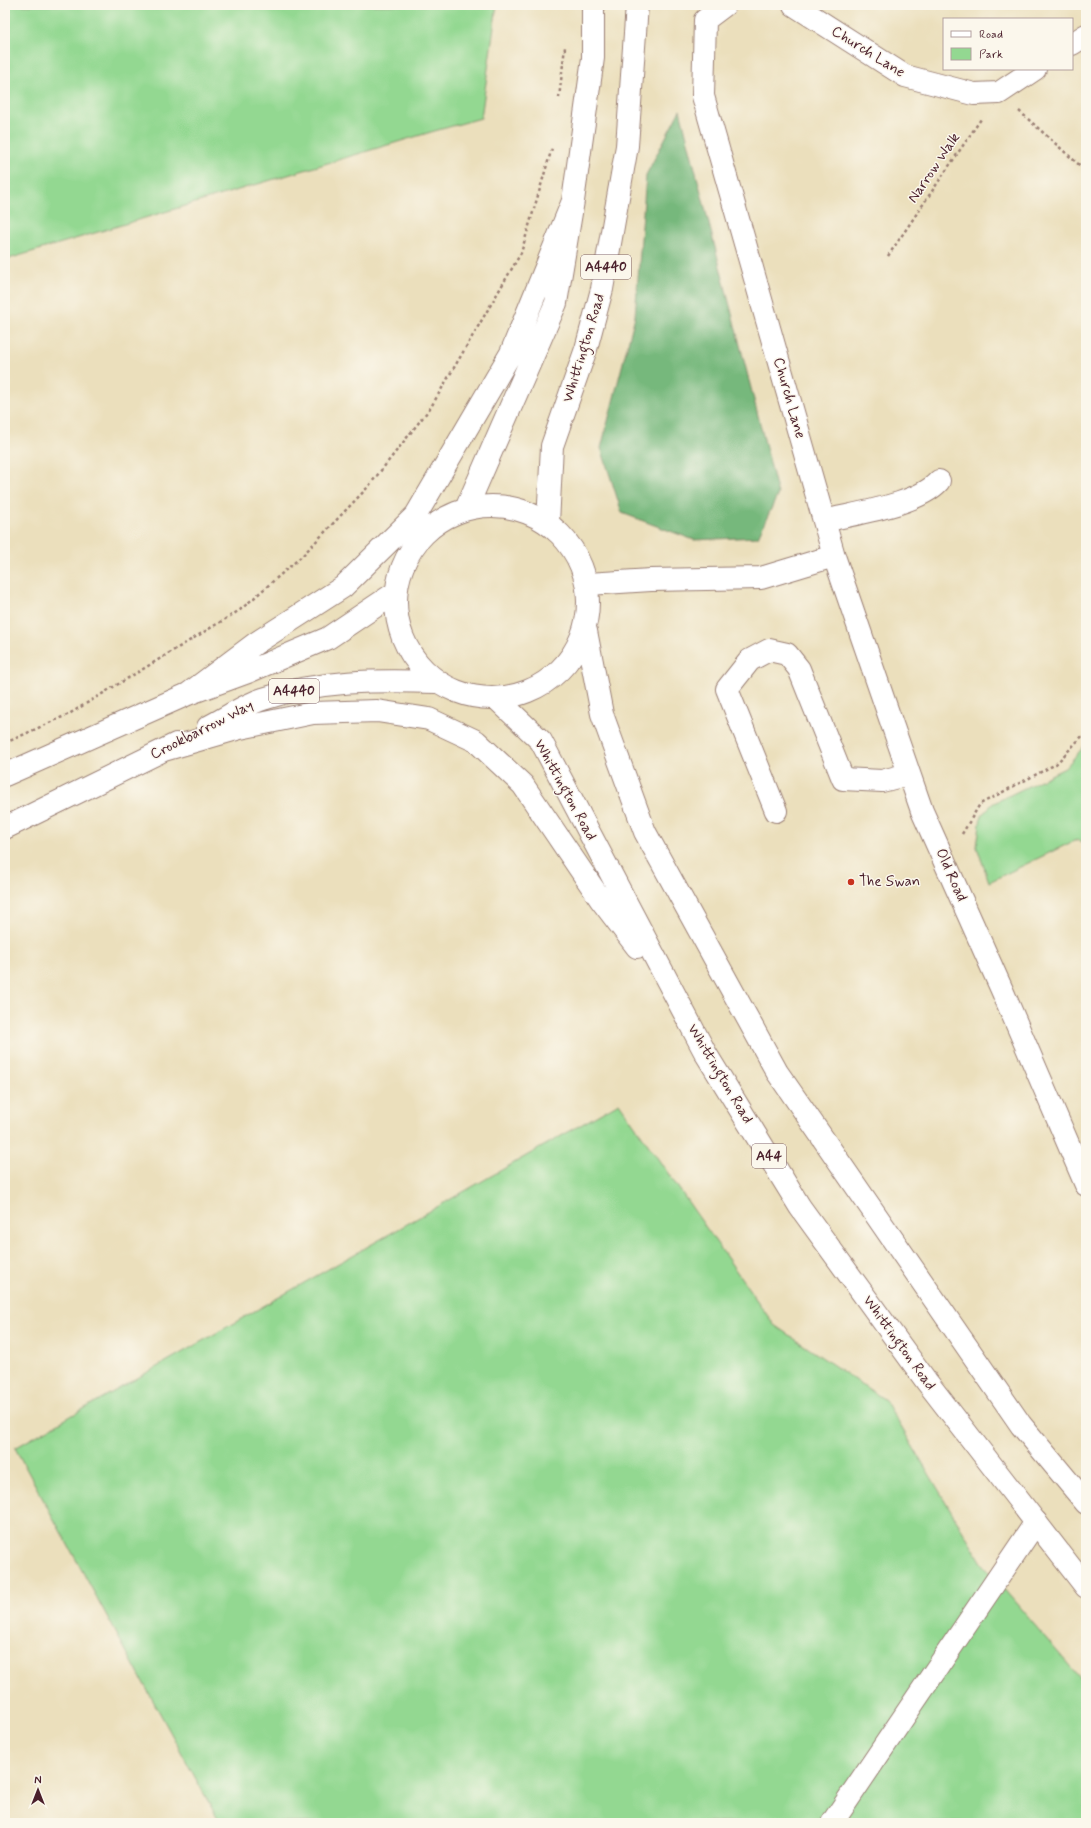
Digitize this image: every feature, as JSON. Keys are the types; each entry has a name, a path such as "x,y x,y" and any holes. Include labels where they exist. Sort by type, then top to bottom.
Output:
{"main road":[{"name":"A4440","path":"466,508 556,303 573,201 592,58 592,5"},
{"name":"Whittington Road","path":"548,523 552,446 586,348 602,289 627,146 637,5"},
{"name":"Church Lane","path":"725,5 705,20 703,96 834,556"},
{"name":"Church Lane","path":"794,5 905,76 974,94 999,93"},
{"path":"1073,43 1086,35"},
{"path":"999,93 1034,70"},
{"path":"188,694 256,643 342,587 416,515 511,353 573,201"},
{"path":"824,521 873,510 907,499 932,490 939,482"},
{"path":"586,631 572,659 550,681 527,693 497,700 473,698 452,691 436,682 412,658 399,630 396,593 400,573 408,554 417,540 428,529 445,518 466,508 510,507 548,523 565,537 577,554 588,584 586,631 602,714 644,832 776,1072 1021,1425 1086,1503"},
{"path":"588,584 651,580 761,578 834,556"},
{"name":"Old Road","path":"834,556 922,811 1002,990 1086,1185"},
{"name":"A4440","path":"5,775 188,694 248,672 328,638 396,593"},
{"path":"776,811 728,689 750,660 769,650 787,654 799,669 843,779 882,781 909,774"},
{"name":"Crookbarrow Way","path":"5,828 262,700 316,686 371,680 436,682"},
{"name":"Whittington Road","path":"497,700 541,741 674,996 706,1054 800,1207 927,1382 1086,1587"},
{"path":"164,750 240,728 313,713 377,711 429,719 476,741 523,785 601,900 674,996"},
{"path":"832,1823 1036,1522"}],"path":[{"path":"558,106 565,44"},
{"path":"999,93 1086,171"},
{"name":"Narrow Walk","path":"888,256 999,93"},
{"path":"5,743 69,714 240,610 302,556 368,487 431,407 521,253 553,144"},
{"path":"942,855 964,832 980,804 1056,764 1086,732"}],"green space":[{"path":"5,5 497,5 481,118 5,260"},
{"path":"680,110 778,494 758,537 694,540 622,513 601,448 635,316 646,175"},
{"path":"1086,744 1086,845 1078,839 989,882 977,847 981,816 992,804 1065,768"},
{"path":"619,1103 774,1325 885,1400 984,1566 1086,1685 1086,1823 220,1823 15,1448"}],"place":[{"name":"The Swan","path":"851,882"}]}
